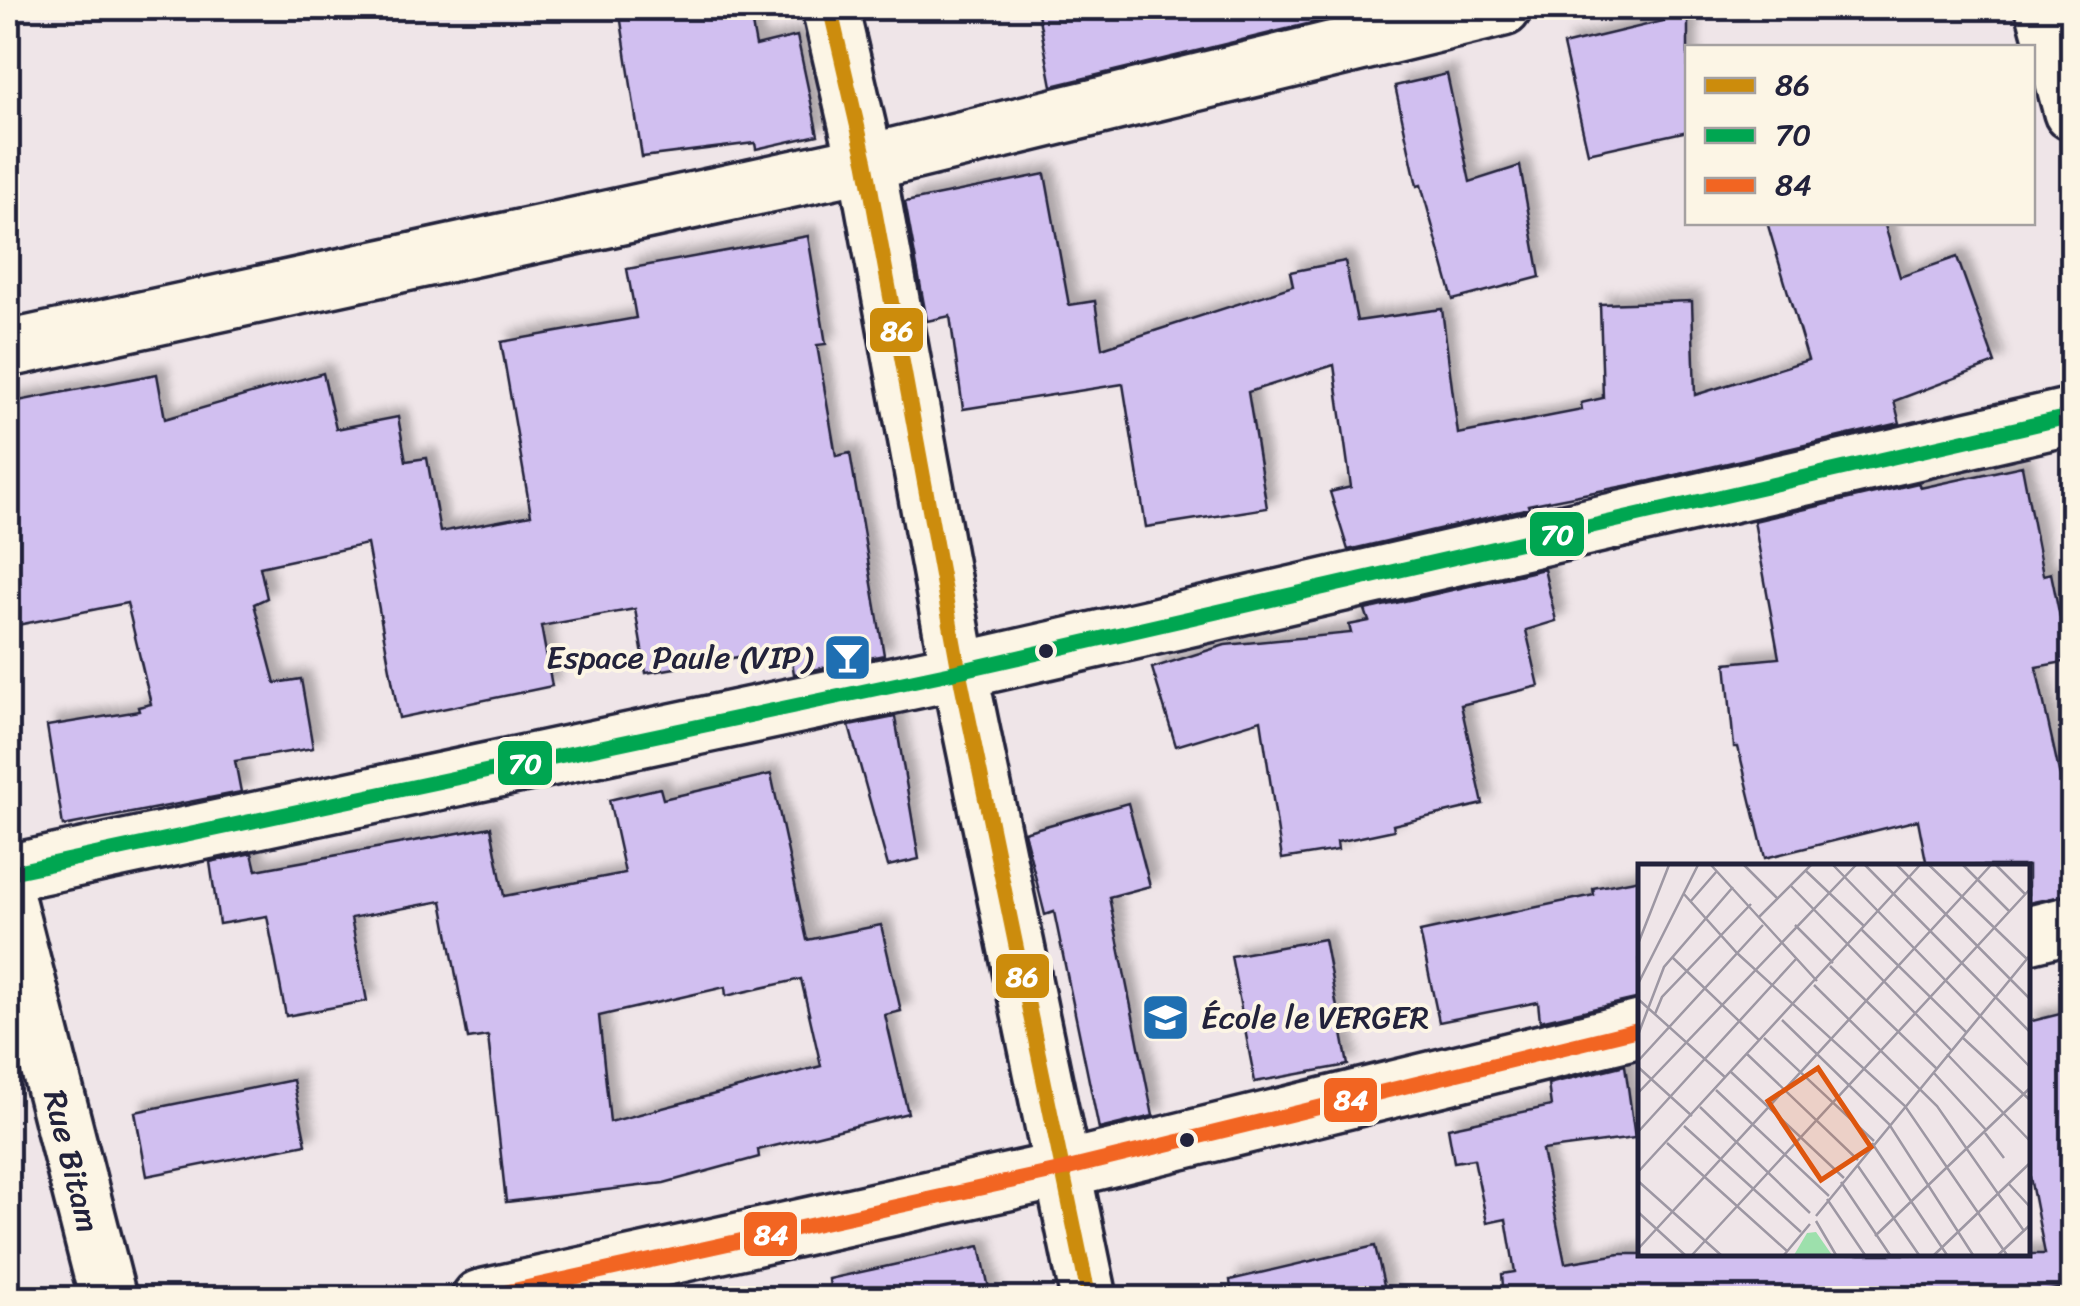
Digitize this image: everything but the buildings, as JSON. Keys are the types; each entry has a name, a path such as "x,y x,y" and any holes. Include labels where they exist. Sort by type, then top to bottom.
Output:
{"main road":[{"path":"830,8 866,163 959,671 1089,1298"},
{"path":"8,348 866,163 1503,8"},
{"path":"2044,8 2072,112"},
{"path":"8,873 959,671 2072,416"},
{"name":"Rue Bitam","path":"8,906 108,1298"},
{"path":"2030,934 2072,924"},
{"path":"480,1298 1062,1170 1638,1029"}],"transit line":[{"name":"86","path":"830,8 866,163 959,671 1089,1298"},
{"name":"70","path":"8,873 959,671 2072,416"},
{"name":"84","path":"480,1298 1062,1170 1638,1029"}],"place":[{"name":"Espace Paule (VIP)","path":"847,657"},
{"name":"École le VERGER","path":"1166,1017"}]}
